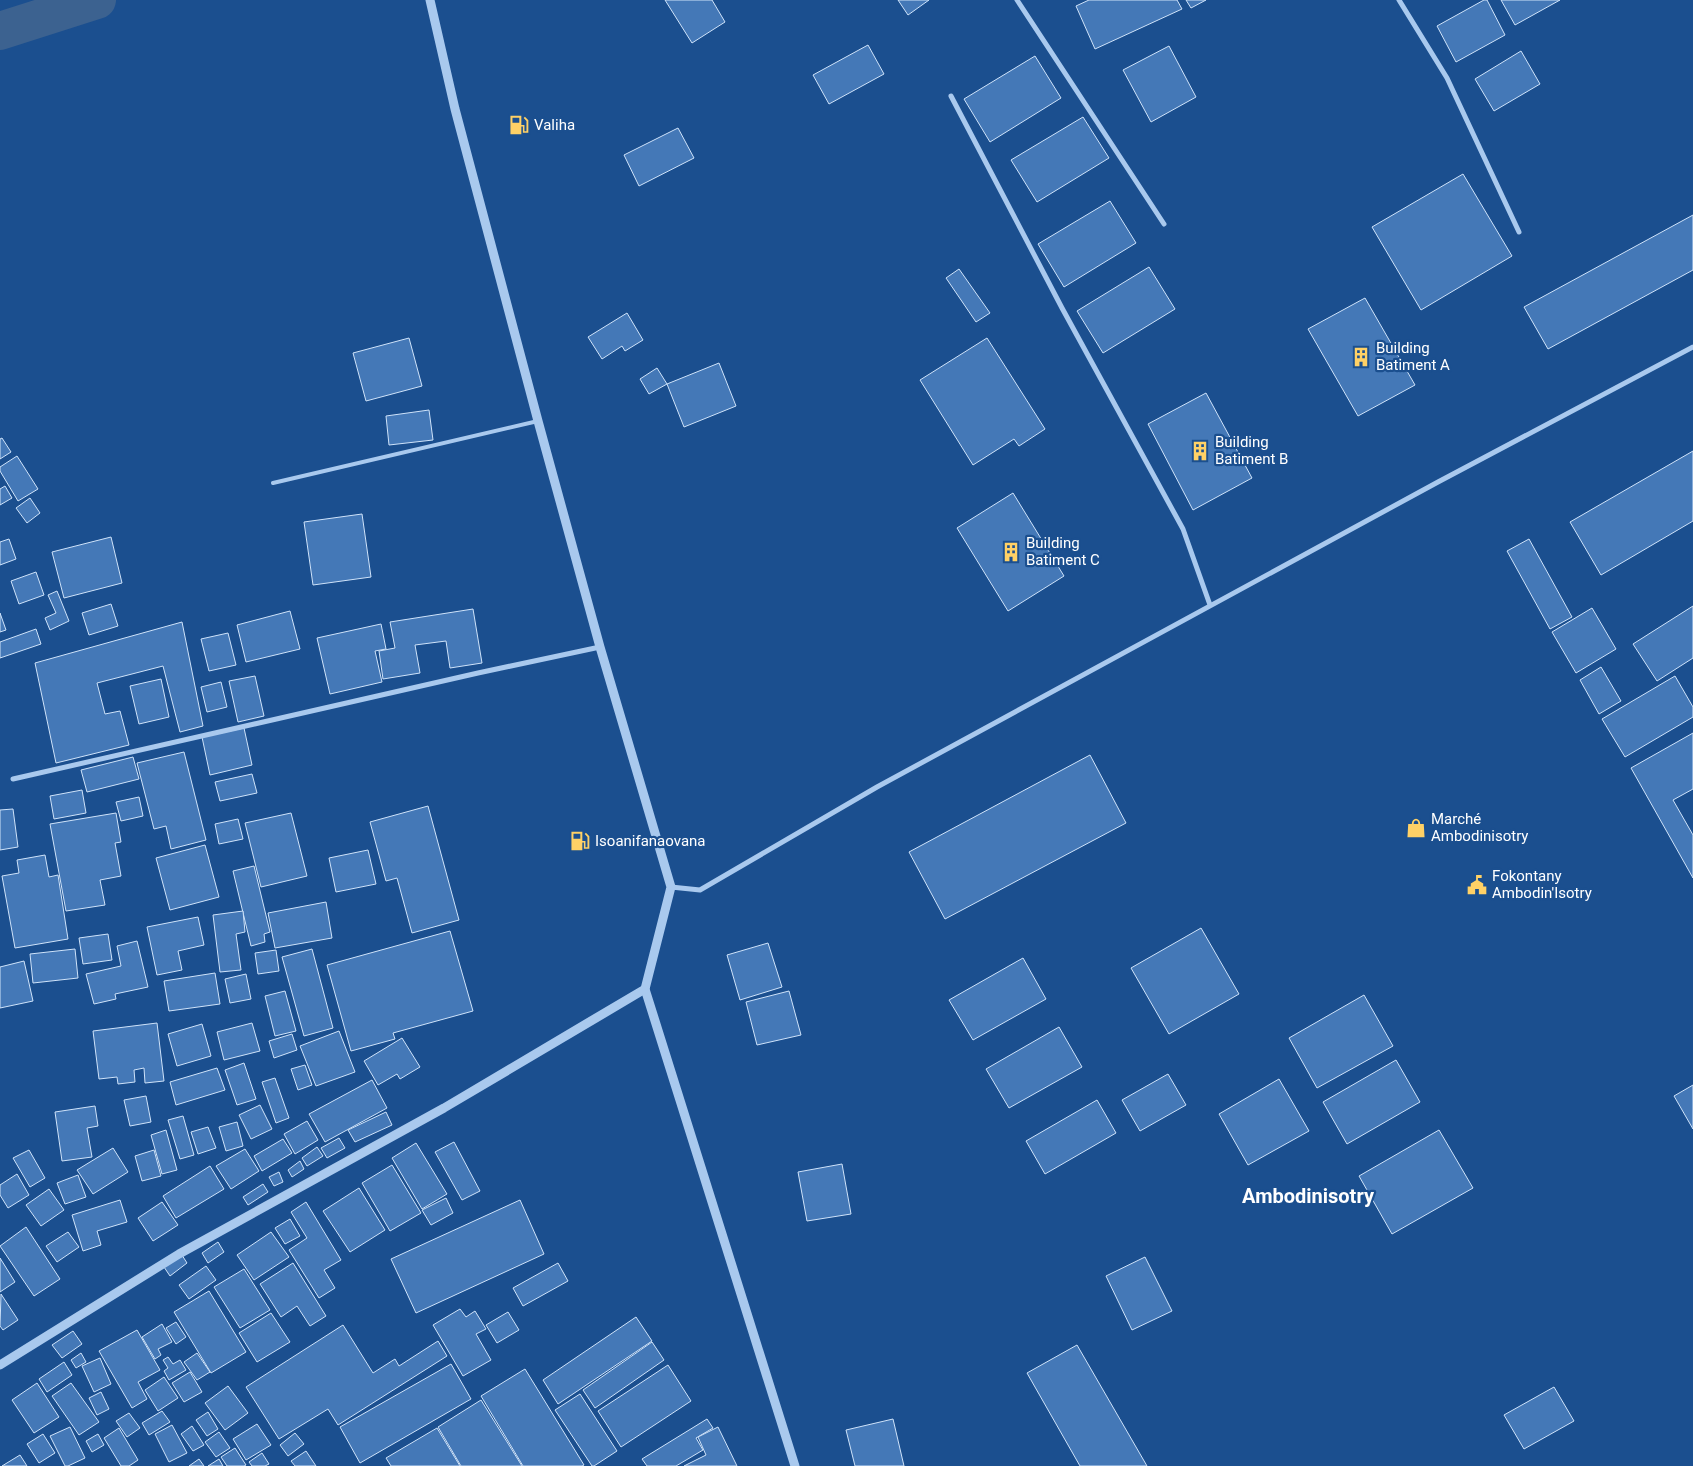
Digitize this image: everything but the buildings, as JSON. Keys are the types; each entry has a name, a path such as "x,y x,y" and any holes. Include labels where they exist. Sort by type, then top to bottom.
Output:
{"street":[{"path":"430,0 455,109 538,421 600,647 671,887 645,989 796,1466"},
{"path":"1017,0 1164,224"},
{"path":"1399,0 1447,78 1520,232"},
{"path":"951,96 1062,308 1183,529 1210,606"},
{"path":"671,887 700,890 877,787 1438,482 1693,347"},
{"path":"14,780 478,673 600,647"},
{"path":"0,1365 179,1254 444,1108 645,989"}],"lane":[{"path":"273,484 538,421"}],"waterway":[{"path":"0,31 97,0"}],"place":[{"name":"Valiha","path":"519,125"},
{"name":"Building Batiment A","path":"1361,357"},
{"name":"Building Batiment B","path":"1200,451"},
{"name":"Building Batiment C","path":"1011,552"},
{"name":"Marché Ambodinisotry","path":"1416,828"},
{"name":"Isoanifanaovana","path":"580,841"},
{"name":"Fokontany Ambodin'Isotry","path":"1477,885"}],"district":[{"name":"Ambodinisotry","path":"1308,1196"}]}
